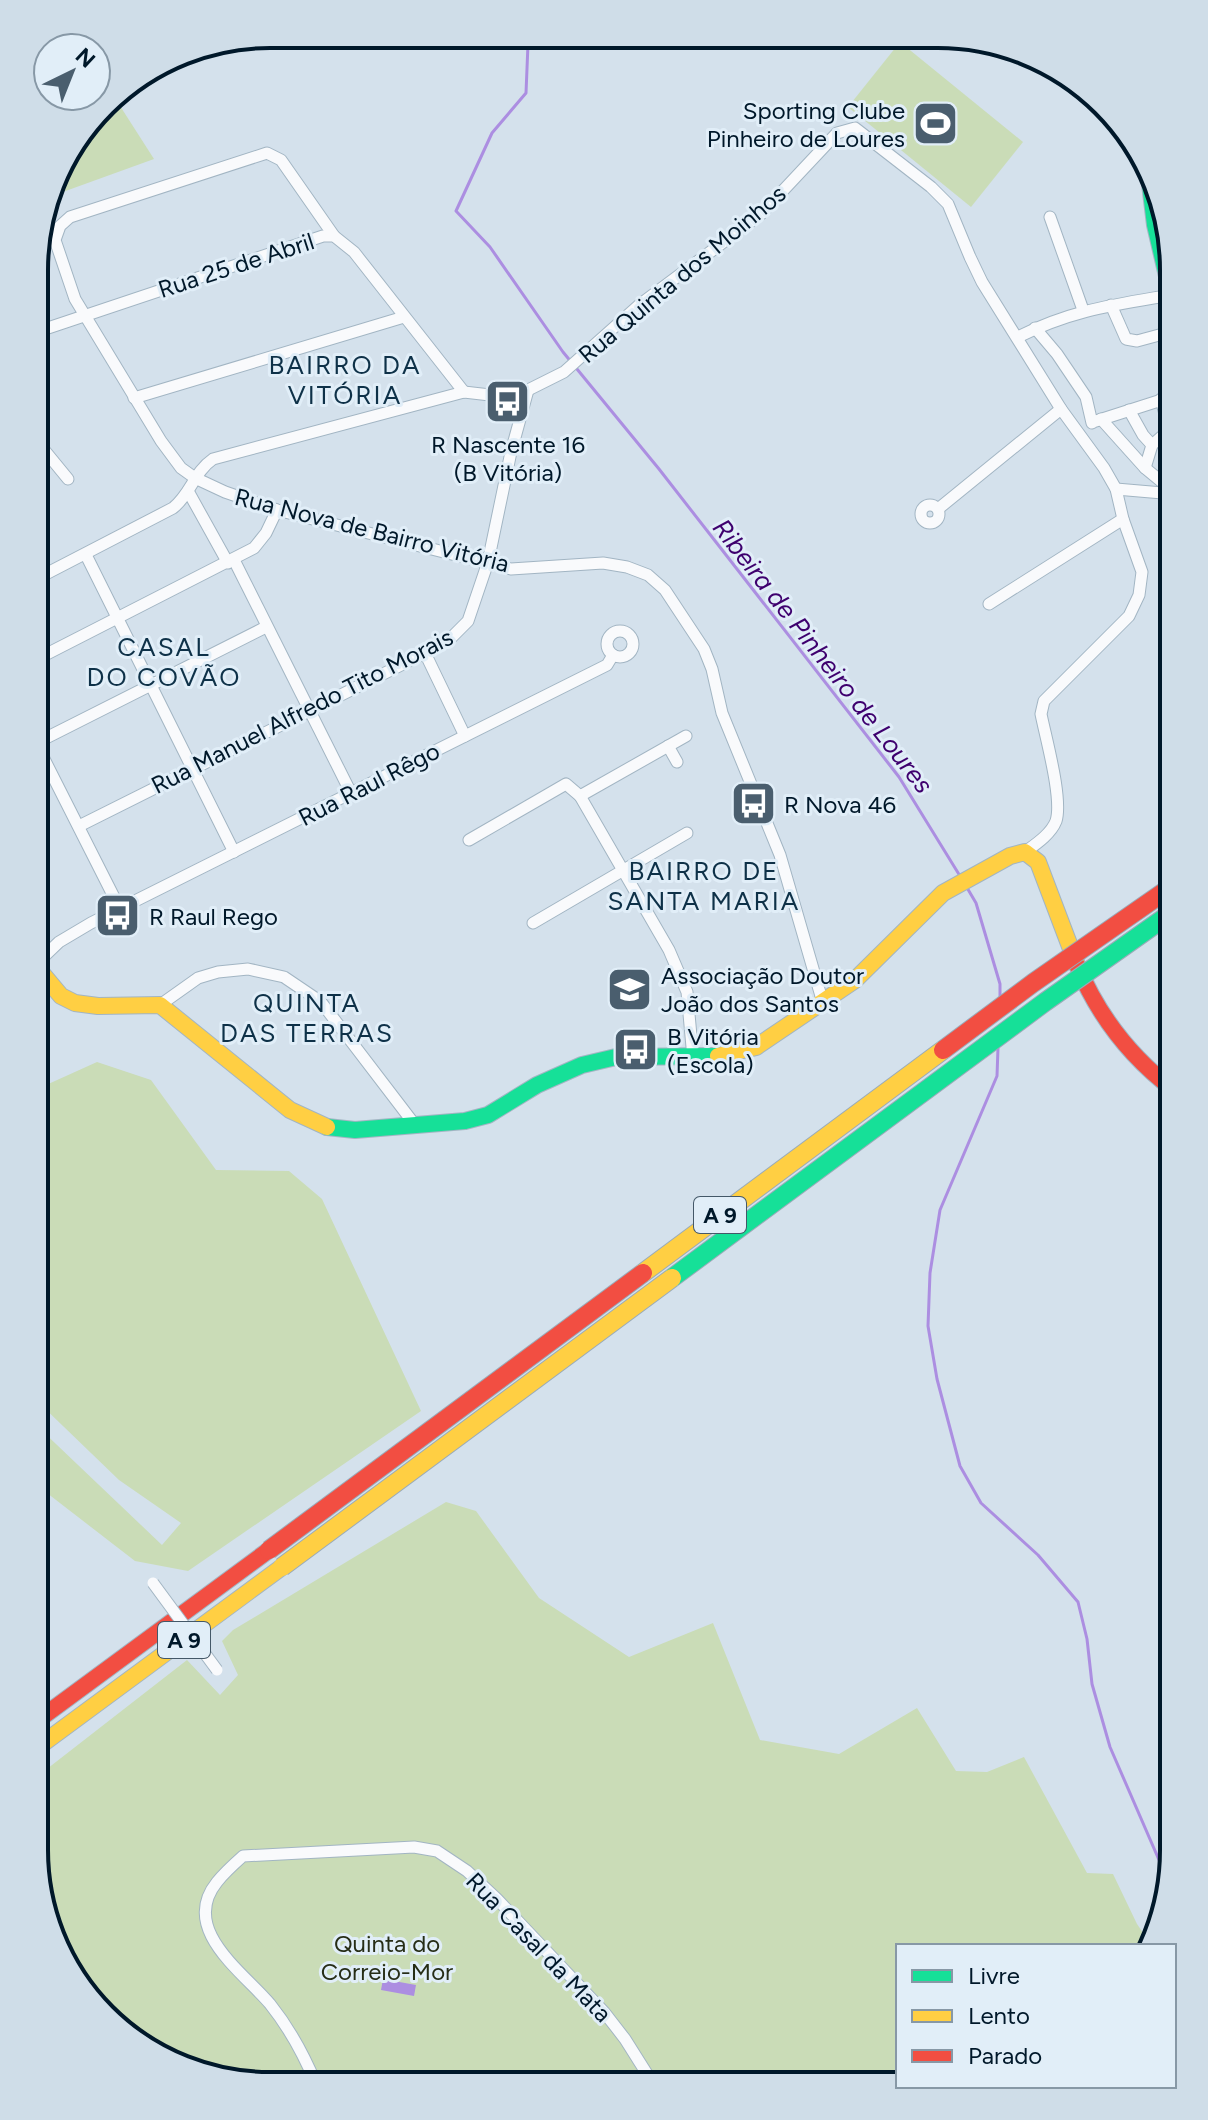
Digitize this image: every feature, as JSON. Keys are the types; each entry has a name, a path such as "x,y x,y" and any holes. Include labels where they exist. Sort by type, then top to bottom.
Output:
{"main road":[{"path":"48,979 66,999 81,1004 160,1005 290,1110 332,1129 465,1121 488,1115 537,1085 582,1065 616,1057 723,1056 756,1047 855,980 951,887 1010,856 1025,852 1038,862 1092,1000 1122,1041 1160,1080"},
{"name":"A 9","path":"48,1713 1021,993 1160,895"},
{"name":"A 9","path":"48,1740 1045,1002 1160,921"},
{"path":"48,1704 185,1611"},
{"path":"48,1744 87,1712"}],"street":[{"name":"Rua Quinta dos Moinhos","path":"195,478 201,467 213,459 464,392 490,395 528,390 564,372 638,306 761,214 837,133 855,128 931,187 948,204 976,270 1061,409 1116,489"},
{"path":"48,573 173,508 184,500 195,478 181,468 166,448 75,299 55,240 56,232 65,221 267,153 281,160 334,236"},
{"path":"1050,217 1083,310"},
{"name":"Rua 25 de Abril","path":"48,328 323,236 334,236 354,252 464,392"},
{"path":"1018,337 1083,310 1160,301"},
{"path":"1111,305 1126,339 1137,341 1160,335"},
{"path":"134,398 404,317"},
{"path":"1035,328 1086,397 1097,421 1160,481"},
{"name":"Rua Manuel Alfredo Tito Morais","path":"79,826 449,640 468,621 488,562 511,452 528,390"},
{"path":"1076,428 1160,399"},
{"path":"938,509 1061,409"},
{"path":"1129,410 1152,445"},
{"path":"1143,466 1152,445 1160,438"},
{"path":"48,455 68,479"},
{"name":"Rua Nova de Bairro Vitória","path":"195,478 277,510 511,569 603,563 648,575 665,590 704,649 722,713 780,855 823,1003"},
{"path":"1025,852 1055,824 1058,806 1041,714 1044,701 1129,616 1139,595 1142,572 1116,489 1160,492"},
{"path":"188,491 231,562 351,793"},
{"path":"48,653 254,548 266,533 277,510"},
{"path":"989,604 1123,519"},
{"path":"86,555 234,852"},
{"path":"48,736 266,627"},
{"path":"425,653 465,736"},
{"name":"Rua Raul Rêgo","path":"48,953 59,942 120,909 607,665 613,655"},
{"path":"580,796 686,736"},
{"path":"668,746 677,762"},
{"path":"48,765 120,909"},
{"path":"469,840 566,784 580,796 669,950 687,992 693,1058"},
{"path":"533,923 687,833"},
{"path":"160,1005 198,978 218,972 248,969 284,977 321,1002 415,1125"},
{"path":"153,1583 217,1670"},
{"name":"Rua Casal da Mata","path":"311,2072 289,2030 254,1985 217,1949 208,1931 206,1907 215,1884 243,1856 414,1847 437,1851 467,1871 497,1899 604,2012 646,2072"}],"green space":[{"name":"Sporting Clube Pinheiro de Loures","path":"895,48 907,48 1023,142 971,207 848,107"},
{"path":"120,107 154,159 62,192 78,159 94,135"},
{"path":"97,1062 151,1080 216,1170 289,1171 322,1199 421,1411 188,1571 135,1561 48,1494 48,1436 162,1545 181,1523 119,1480 48,1412 48,1084"},
{"name":"Quinta do Correio-Mor","path":"446,1502 476,1511 539,1598 629,1657 713,1623 760,1740 839,1754 917,1708 956,1771 987,1772 1024,1757 1087,1873 1113,1874 1144,1934 1138,1944 896,1944 896,2072 270,2072 241,2070 185,2055 135,2026 113,2007 78,1961 65,1935 50,1879 48,1768 187,1660 220,1695 238,1675 222,1641 233,1630"}],"shaded area":[{"path":"383,1979 416,1985 414,1996 381,1990"}],"waterway":[{"name":"Ribeira de Pinheiro de Loures","path":"528,48 526,93 492,133 456,211 490,247 563,352 659,469 899,777 960,876"},
{"name":"Ribeira de Pinheiro de Loures","path":"966,886 976,903 1000,984 1000,996"},
{"name":"Ribeira de Pinheiro de Loures","path":"998,1048 997,1076 940,1210 930,1273 928,1326 937,1379 960,1466 981,1503 1038,1555 1078,1602 1087,1639 1092,1684 1110,1747 1160,1862"}],"traffic: fast":[{"path":"1155,222 1157,233"},
{"path":"672,1278 1045,1002 1160,921"},
{"path":"327,1127 355,1130 465,1121 488,1115 537,1085 582,1065 616,1057 718,1056"}],"traffic: slow":[{"path":"718,1056 756,1047 855,980 943,893 1010,856 1025,852 1038,862 1077,965"},
{"path":"48,980 61,996 75,1003 98,1006 160,1005 290,1110 327,1127"},
{"path":"643,1273 943,1050"},
{"path":"282,1567 672,1278"},
{"path":"48,1740 282,1567"}],"traffic: jam":[{"path":"943,1050 1160,895"},
{"path":"1077,965 1105,1018 1143,1064 1160,1079"},
{"path":"269,1550 643,1273"},
{"path":"48,1713 269,1550"}],"place":[{"name":"Sporting Clube Pinheiro de Loures","path":"936,124"},
{"name":"R Nascente 16 (B Vitória)","path":"508,402"},
{"name":"R Nova 46","path":"753,804"},
{"name":"R Raul Rego","path":"118,916"},
{"name":"Associação Doutor João dos Santos","path":"630,989"},
{"name":"B Vitória (Escola)","path":"636,1050"}],"district":[{"name":"BAIRRO DA VITÓRIA","path":"345,380"},
{"name":"CASAL DO COVÃO","path":"164,662"},
{"name":"BAIRRO DE SANTA MARIA","path":"704,886"},
{"name":"QUINTA DAS TERRAS","path":"307,1018"}]}
